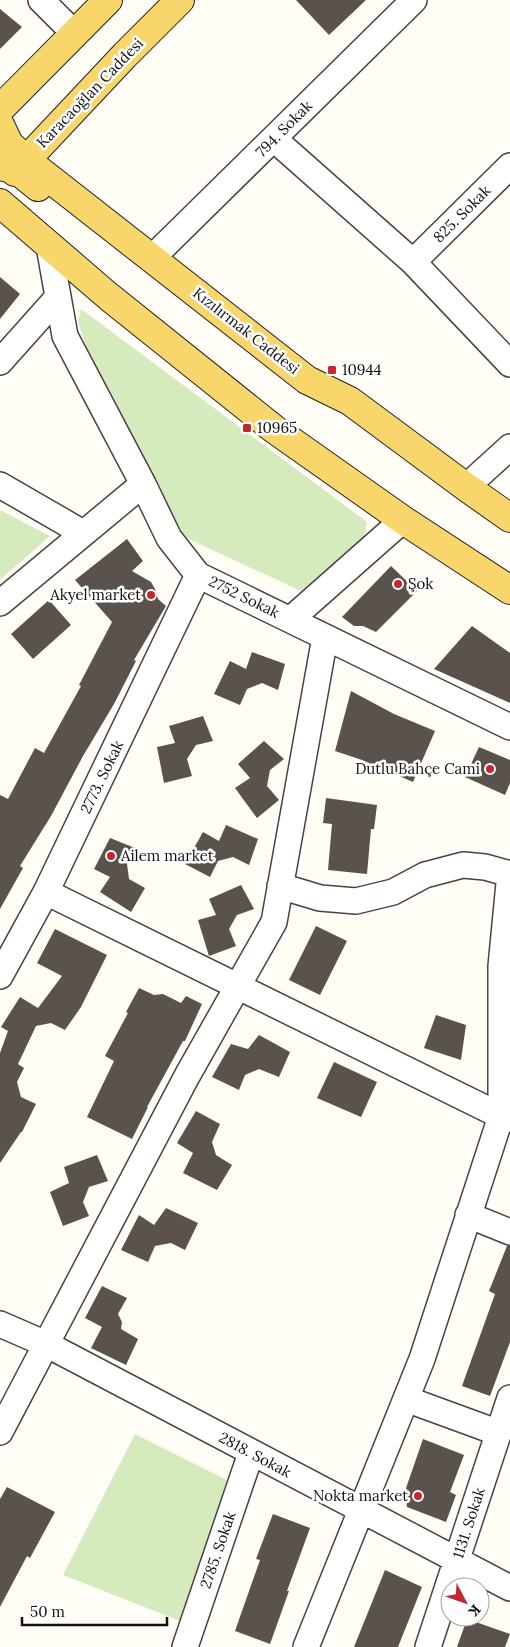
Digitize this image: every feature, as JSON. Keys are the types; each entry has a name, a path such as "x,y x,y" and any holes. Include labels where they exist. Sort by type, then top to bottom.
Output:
{"main road":[{"path":"0,109 108,0"},
{"name":"Karacaoğlan Caddesi","path":"7,157 49,136 180,0"},
{"path":"7,157 284,385 350,401"},
{"name":"Kızılırmak Caddesi","path":"7,157 153,257 307,380 350,401 510,518"},
{"path":"0,203 108,296 274,429 403,520 510,590"}],"street":[{"path":"41,0 74,33"},
{"name":"794. Sokak","path":"153,257 414,0"},
{"path":"274,139 413,262 510,364"},
{"name":"825. Sokak","path":"413,262 510,166"},
{"name":"2752 Sokak","path":"49,246 65,336 143,484 168,538 198,575 510,727"},
{"path":"0,362 58,297"},
{"path":"466,487 510,447"},
{"path":"0,603 143,484"},
{"path":"0,485 83,533"},
{"path":"291,620 403,520"},
{"name":"2773. Sokak","path":"0,976 46,892 198,575"},
{"path":"0,1432 187,1076 236,986 274,922 325,637"},
{"path":"280,886 320,898 356,901 393,892 425,875 462,865 485,867 510,873 500,966 505,1117 468,1215 422,1359 306,1647"},
{"path":"46,892 505,1117"},
{"path":"468,1215 510,1232"},
{"name":"2818. Sokak","path":"0,1324 46,1344 510,1588"},
{"name":"1131. Sokak","path":"428,1647 510,1398"},
{"path":"406,1399 499,1433"},
{"name":"2785. Sokak","path":"193,1644 251,1452"}],"green space":[{"path":"81,309 367,522 365,536 301,591 182,536 95,372 78,322"},
{"path":"0,510 50,536 0,580"},
{"path":"135,1434 227,1480 180,1621 63,1575"}],"building":[{"path":"296,0 366,0 329,35"},
{"path":"0,9 22,27 0,49"},
{"path":"0,277 20,294 0,319"},
{"path":"127,539 143,561 132,571 151,582 158,599 166,606 134,660 136,661 114,704 83,756 51,816 20,866 23,868 0,909 0,795 8,799 35,748 44,753 81,686 79,685 112,622 75,580"},
{"path":"391,566 417,591 376,632 363,626 354,626 342,617"},
{"path":"49,600 71,625 33,659 11,634"},
{"path":"472,626 510,653 510,703 434,669"},
{"path":"252,652 285,664 278,690 262,683 247,689 240,705 214,694 230,661 246,669"},
{"path":"351,691 394,714 435,731 413,782 362,760 335,751"},
{"path":"203,716 213,741 196,745 187,759 192,776 164,783 157,747 175,743 169,726"},
{"path":"264,741 284,759 270,770 267,786 279,800 257,818 235,788 250,778 238,764"},
{"name":"Dutlu Bahçe Cami","path":"479,747 510,760 510,783 505,795 465,777"},
{"path":"326,798 377,805 374,829 371,829 367,874 328,870 332,824 323,823"},
{"path":"226,825 258,839 249,865 233,857 218,861 210,877 185,864 203,832 219,841"},
{"path":"110,838 135,848 127,864 129,879 145,888 131,912 100,892 110,877 94,869"},
{"path":"241,885 254,909 237,915 229,929 236,946 209,956 198,920 216,915 209,899"},
{"path":"316,926 347,941 320,995 289,980"},
{"path":"55,929 107,955 81,1007 65,1030 51,1023 36,1026 18,1064 24,1068 17,1082 21,1097 36,1104 22,1132 0,1163 0,1053 8,1031 1,1027 20,997 38,1008 62,976 37,963"},
{"path":"139,988 154,995 163,994 181,1003 186,996 202,1004 185,1041 183,1041 147,1107 132,1139 87,1117 114,1061 105,1056"},
{"path":"436,1015 466,1025 461,1060 424,1048"},
{"path":"259,1035 290,1052 279,1077 259,1069 245,1075 239,1090 212,1077 231,1044 248,1049"},
{"path":"334,1062 377,1082 361,1117 317,1098"},
{"path":"196,1111 220,1124 212,1142 216,1155 232,1165 217,1190 183,1173 193,1153 177,1143"},
{"path":"97,1155 108,1181 89,1187 83,1202 89,1216 63,1226 50,1192 69,1183 64,1167"},
{"path":"166,1208 198,1223 185,1250 171,1243 155,1246 148,1262 121,1250 139,1215 154,1225"},
{"path":"507,1246 510,1246 510,1342 490,1396 462,1386 495,1294 489,1291"},
{"path":"102,1286 127,1298 118,1314 122,1322 121,1329 138,1339 126,1365 91,1348 102,1327 85,1318"},
{"path":"423,1439 464,1455 450,1492 456,1495 446,1522 407,1507 405,1491"},
{"path":"7,1487 55,1512 30,1558 27,1556 0,1607 0,1499"},
{"path":"273,1514 310,1528 270,1644 235,1631 260,1560 256,1559"},
{"path":"385,1570 422,1587 398,1647 354,1647"},
{"path":"464,1627 490,1627 510,1634 505,1647 457,1647"}],"place":[{"name":"10944","path":"332,370"},
{"name":"10965","path":"247,428"},
{"name":"Şok","path":"398,584"},
{"name":"Akyel market","path":"151,595"},
{"name":"Dutlu Bahçe Cami","path":"490,769"},
{"name":"Ailem market","path":"111,856"},
{"name":"Nokta market","path":"418,1496"}]}
